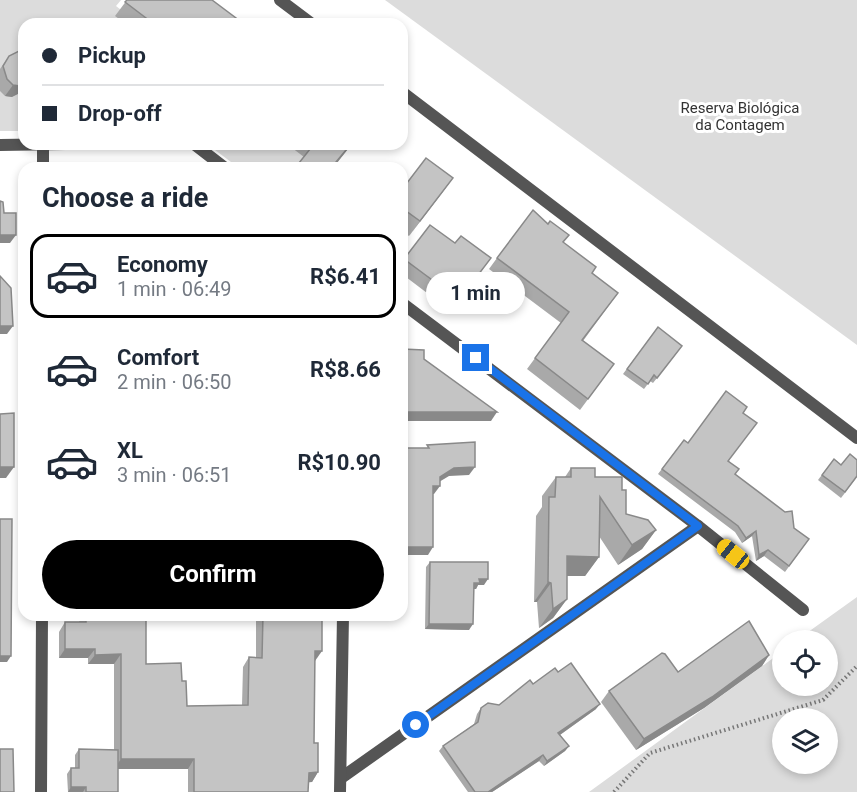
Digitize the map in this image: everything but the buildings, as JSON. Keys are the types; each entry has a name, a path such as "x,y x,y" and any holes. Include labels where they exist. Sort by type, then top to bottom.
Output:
{"street":[{"path":"280,0 304,18"},
{"path":"408,97 857,438"},
{"path":"0,145 18,145"},
{"path":"202,150 217,162"},
{"path":"408,308 698,526 803,610"},
{"path":"341,778 698,526"},
{"path":"41,792 42,621"},
{"path":"340,792 343,621"}],"path":[{"path":"614,792 650,753 823,700 857,666"}],"green space":[{"path":"0,0 121,0 116,6 131,18 18,18 18,131 0,131"},
{"name":"Reserva Biológica da Contagem","path":"385,0 857,0 857,345"},
{"path":"215,150 301,150 316,162 231,162"},
{"path":"857,597 857,792 589,792 772,659 772,696 838,696 838,630 811,630"}],"route":[{"path":"416,725 698,526 476,358"}]}
